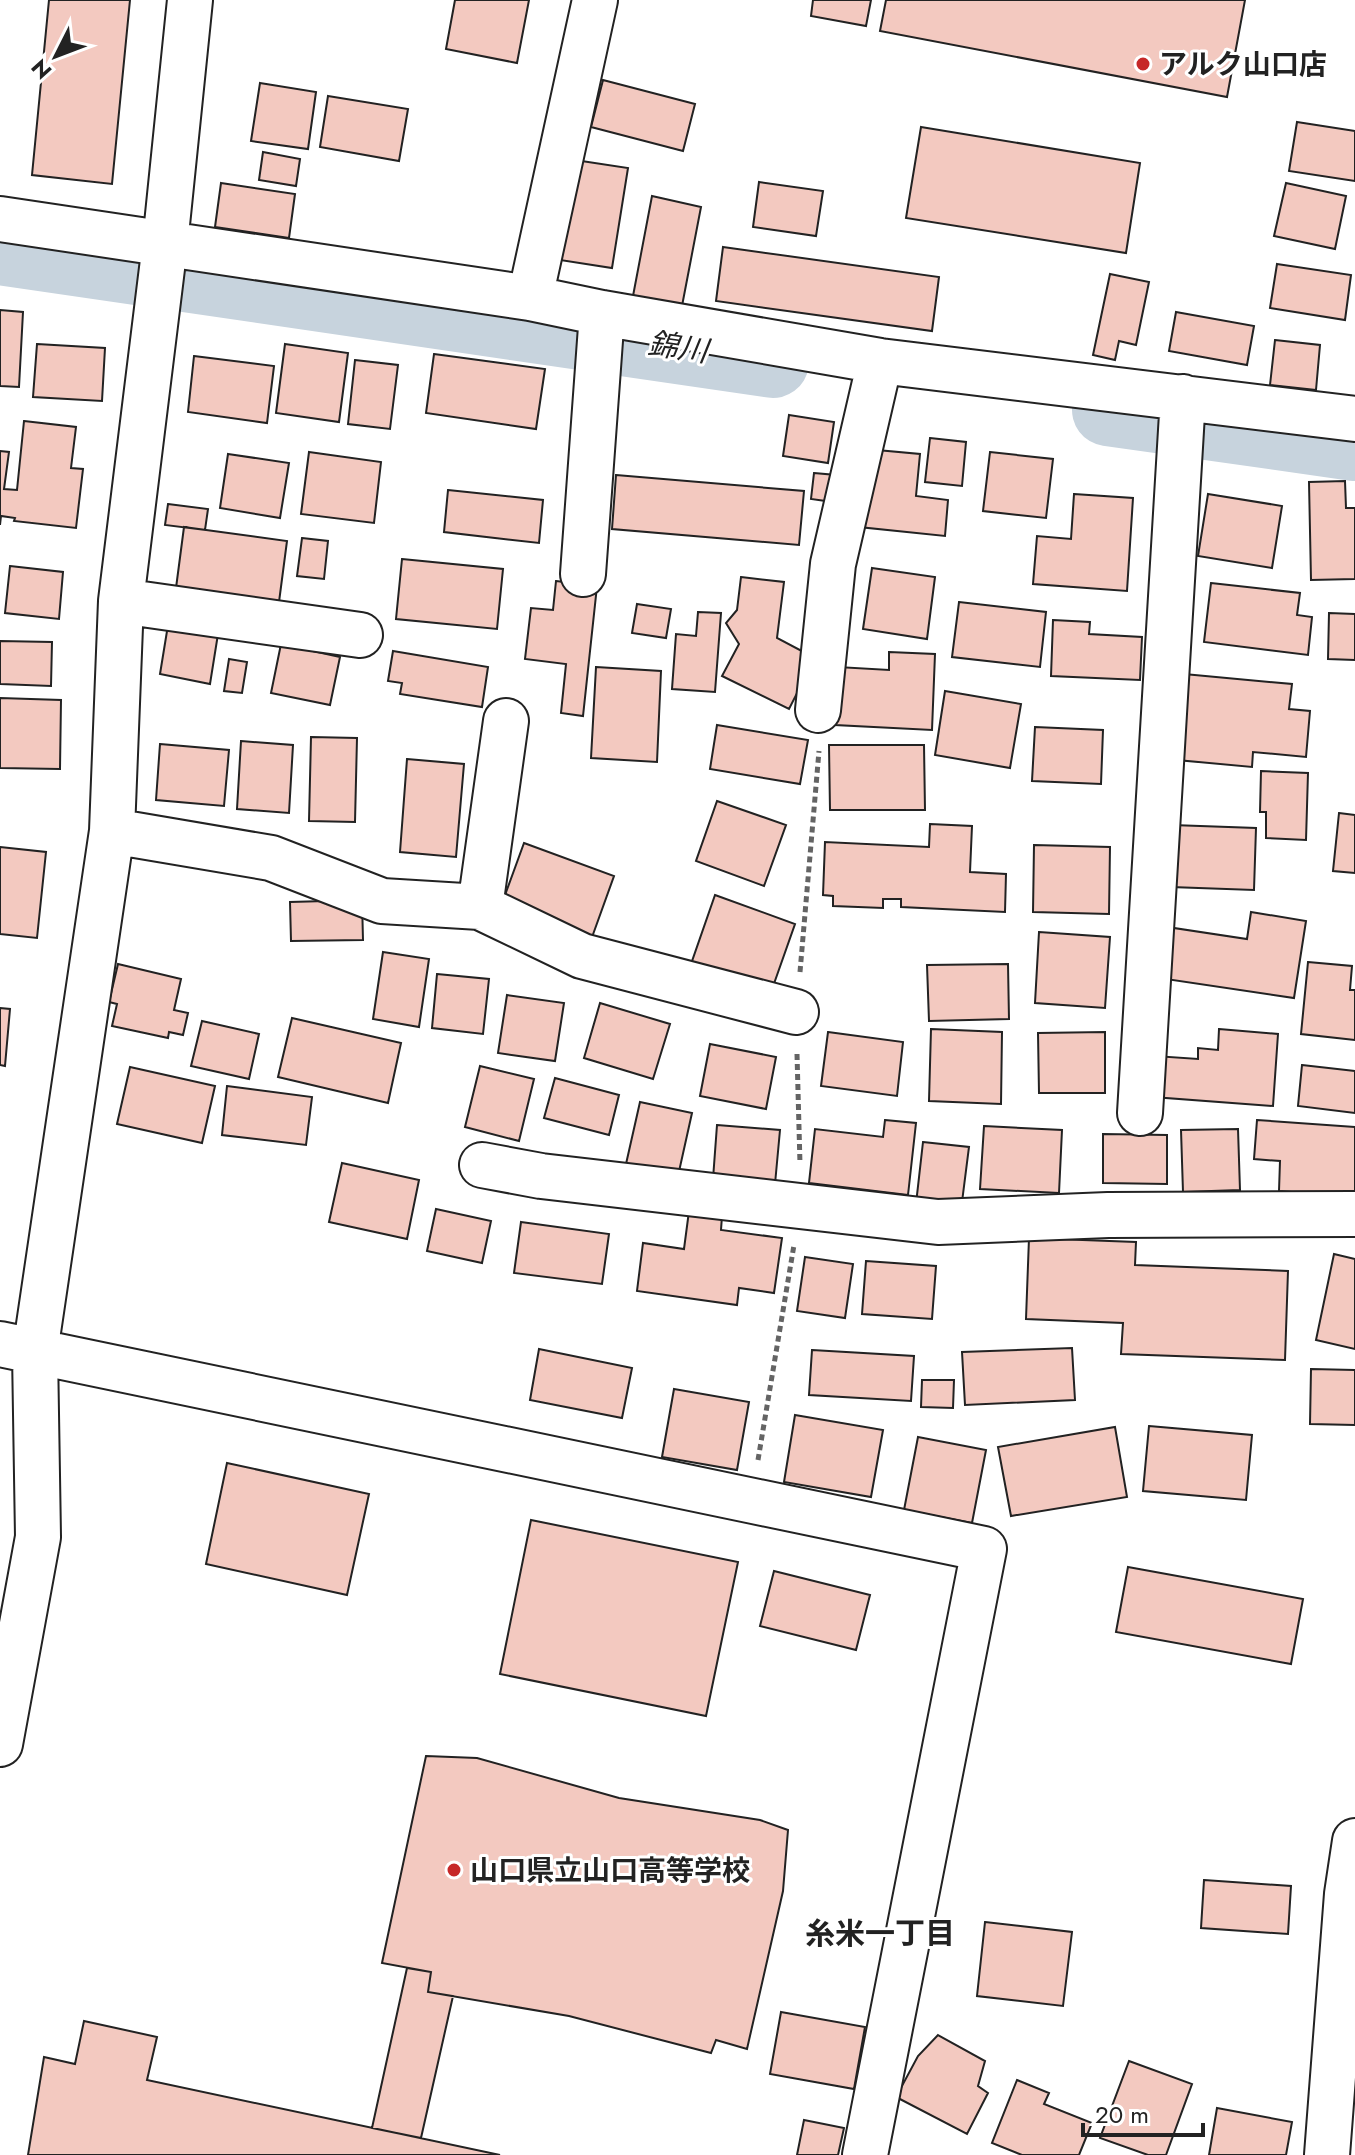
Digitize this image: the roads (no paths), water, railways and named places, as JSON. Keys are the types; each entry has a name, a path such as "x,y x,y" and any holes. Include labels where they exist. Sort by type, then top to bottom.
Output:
{"street":[{"path":"0,1744 38,1537 18,1348 112,831 121,601 165,244 190,0"},
{"path":"530,298 595,0"},
{"path":"0,219 530,298 880,361 1355,419"},
{"path":"583,574 602,313"},
{"path":"818,710 833,564 880,361"},
{"path":"1140,1113 1183,397"},
{"path":"121,601 360,635"},
{"path":"480,907 506,721"},
{"path":"112,831 271,858 382,901 480,907 582,956 796,1012"},
{"path":"482,1165 541,1176 938,1222 1108,1215 1355,1214"},
{"path":"18,1348 984,1549 865,2155"},
{"path":"1327,2155 1347,1894 1355,1841"}],"waterway":[{"name":"錦川","path":"0,249 773,362"},
{"name":"錦川","path":"1108,410 1355,445"}],"place":[{"name":"アルク山口店","path":"1143,64"},
{"name":"山口県立山口高等学校","path":"454,1870"}],"district":[{"name":"糸米一丁目","path":"880,1933"}]}
